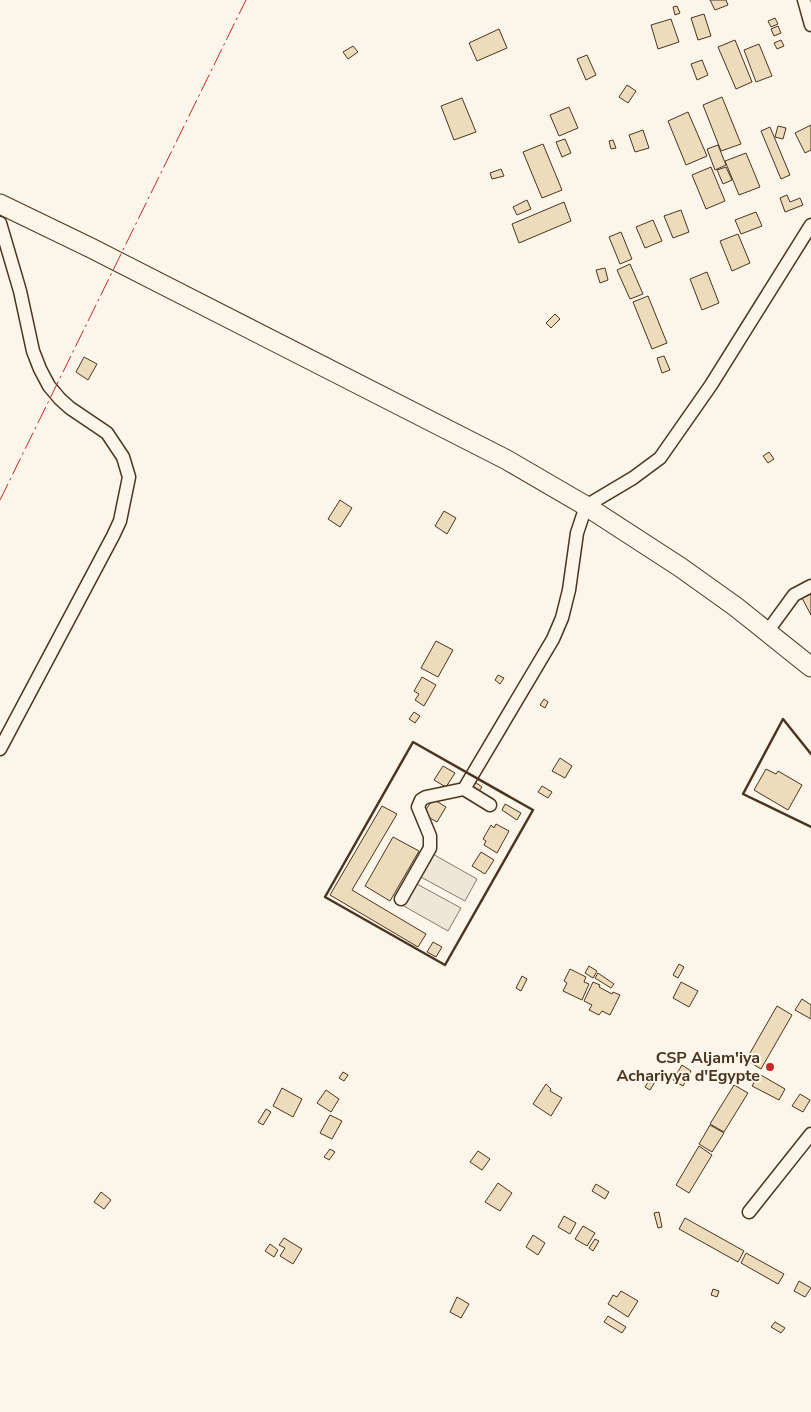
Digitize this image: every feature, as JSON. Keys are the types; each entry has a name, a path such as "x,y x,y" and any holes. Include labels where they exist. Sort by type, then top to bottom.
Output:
{"highway":[{"path":"0,204 91,248 507,460 586,506 680,567 811,667"}],"street":[{"path":"804,0 811,25"},
{"path":"0,223 20,291 33,351 40,369 49,386 60,399 107,433 123,457 129,477 120,521 0,749"},
{"path":"464,789 553,640 562,618 572,574 577,533 586,506 633,478 660,458 711,385 811,224"},
{"path":"767,632 794,595 811,586"},
{"path":"401,899 430,848 430,836 418,807 421,800 426,797 464,789 490,806"},
{"path":"749,1212 811,1134"}],"shaded area":[{"path":"431,853 477,879 465,901 419,876"},
{"path":"415,883 461,908 448,931 402,905"}],"building":[{"path":"710,0 726,0 728,5 715,10"},
{"path":"677,6 680,13 675,15 673,7"},
{"path":"704,14 711,36 698,40 691,18"},
{"path":"775,18 778,24 771,27 768,21"},
{"path":"671,19 679,42 658,49 651,25"},
{"path":"778,26 781,33 774,36 771,29"},
{"path":"499,29 507,48 477,61 469,43"},
{"path":"735,40 752,82 736,89 718,47"},
{"path":"781,40 784,46 777,49 774,43"},
{"path":"759,44 772,76 756,82 744,50"},
{"path":"353,46 358,52 348,59 343,52"},
{"path":"587,55 596,75 586,80 577,59"},
{"path":"702,60 708,75 697,80 691,64"},
{"path":"627,85 636,91 628,103 619,97"},
{"path":"722,97 741,144 721,151 703,105"},
{"path":"462,98 476,132 454,140 441,106"},
{"path":"569,107 578,128 559,136 550,115"},
{"path":"688,112 707,156 686,165 668,121"},
{"path":"811,125 811,150 805,153 795,133"},
{"path":"778,126 786,128 783,139 775,137"},
{"path":"770,127 790,175 781,179 761,131"},
{"path":"643,130 649,148 635,152 629,135"},
{"path":"565,139 571,153 562,157 556,142"},
{"path":"613,140 616,148 611,149 609,141"},
{"path":"543,144 562,190 542,198 523,152"},
{"path":"718,145 726,165 715,170 707,149"},
{"path":"746,153 760,187 739,195 725,161"},
{"path":"711,167 725,201 706,209 692,175"},
{"path":"726,167 732,180 723,184 717,170"},
{"path":"501,169 504,176 492,179 490,173"},
{"path":"787,195 790,202 800,198 803,205 785,212 780,198"},
{"path":"527,200 531,209 517,215 513,207"},
{"path":"564,202 571,221 519,243 512,224"},
{"path":"681,210 689,232 673,238 664,216"},
{"path":"756,212 762,226 741,234 735,220"},
{"path":"653,220 662,241 645,248 636,227"},
{"path":"621,232 632,259 620,264 609,237"},
{"path":"738,234 750,263 732,271 720,241"},
{"path":"630,264 643,294 630,299 617,270"},
{"path":"605,268 608,280 600,283 596,270"},
{"path":"707,272 719,303 702,310 690,279"},
{"path":"648,296 667,343 652,349 633,302"},
{"path":"555,314 560,319 551,328 546,323"},
{"path":"664,356 670,370 662,373 657,358"},
{"path":"84,357 97,364 88,380 76,372"},
{"path":"769,452 774,459 768,463 763,456"},
{"path":"340,500 352,508 340,527 328,519"},
{"path":"444,511 456,518 447,534 435,526"},
{"path":"811,594 811,615 802,598"},
{"path":"436,641 453,650 438,677 421,668"},
{"path":"498,675 504,678 500,684 495,680"},
{"path":"422,677 436,685 424,706 415,700 419,694 414,691"},
{"path":"544,699 548,702 545,708 540,705"},
{"path":"414,712 420,716 415,723 409,719"},
{"path":"560,758 572,766 565,778 552,771"},
{"path":"443,766 455,773 446,787 434,780"},
{"path":"766,769 776,774 778,771 802,785 788,810 754,790"},
{"path":"472,780 482,787 479,791 469,784"},
{"path":"542,786 552,792 548,798 538,792"},
{"path":"433,799 446,807 437,822 423,814"},
{"path":"505,804 521,813 517,820 502,810"},
{"path":"382,806 397,814 352,890 426,934 418,947 330,895"},
{"path":"496,824 509,831 497,853 484,845 486,841 483,839 491,825 494,828"},
{"path":"393,837 419,851 390,901 365,886"},
{"path":"481,852 494,860 485,874 472,866"},
{"path":"433,942 442,947 436,957 427,952"},
{"path":"679,964 684,967 678,978 673,975"},
{"path":"589,966 597,971 593,978 585,973"},
{"path":"570,969 586,977 584,982 589,984 582,1000 563,991 567,983 564,981"},
{"path":"598,973 614,984 611,988 595,978"},
{"path":"522,976 527,979 521,991 516,988"},
{"path":"593,982 612,994 613,992 620,995 610,1015 602,1011 599,1015 589,1010 592,1005 584,1001"},
{"path":"681,982 698,991 689,1007 673,998"},
{"path":"802,999 811,1005 811,1019 795,1010"},
{"path":"777,1006 792,1015 761,1069 746,1060"},
{"path":"682,1065 691,1071 683,1086 673,1080"},
{"path":"343,1072 348,1075 344,1081 339,1078"},
{"path":"759,1074 785,1089 779,1100 752,1086"},
{"path":"650,1079 655,1082 650,1090 645,1087"},
{"path":"546,1084 551,1089 550,1091 562,1098 551,1116 533,1104"},
{"path":"734,1085 748,1093 724,1132 710,1124"},
{"path":"282,1088 302,1099 293,1117 273,1106"},
{"path":"326,1090 339,1099 331,1112 317,1103"},
{"path":"800,1094 810,1100 803,1112 792,1106"},
{"path":"266,1109 271,1112 263,1125 258,1122"},
{"path":"330,1115 342,1121 332,1139 320,1133"},
{"path":"710,1125 724,1133 712,1152 699,1144"},
{"path":"699,1146 712,1155 689,1193 676,1185"},
{"path":"330,1149 335,1152 329,1160 324,1157"},
{"path":"478,1151 490,1159 482,1170 470,1162"},
{"path":"498,1183 512,1193 500,1211 485,1202"},
{"path":"596,1184 609,1192 605,1199 592,1191"},
{"path":"101,1192 111,1200 104,1209 94,1202"},
{"path":"659,1212 662,1227 658,1228 654,1213"},
{"path":"564,1216 576,1223 570,1234 558,1227"},
{"path":"685,1218 744,1251 738,1262 679,1229"},
{"path":"583,1226 595,1233 587,1246 575,1239"},
{"path":"533,1235 545,1243 538,1255 526,1247"},
{"path":"284,1238 302,1249 293,1264 280,1256 285,1248 279,1245"},
{"path":"595,1239 599,1241 593,1251 589,1248"},
{"path":"270,1244 278,1250 274,1257 265,1251"},
{"path":"746,1253 784,1274 778,1284 741,1263"},
{"path":"799,1281 811,1288 805,1297 794,1291"},
{"path":"713,1289 719,1291 717,1297 711,1295"},
{"path":"621,1291 638,1301 628,1317 608,1304 613,1295 617,1297"},
{"path":"457,1297 469,1304 461,1318 450,1312"},
{"path":"608,1316 626,1327 622,1333 604,1322"},
{"path":"775,1322 785,1328 781,1333 771,1327"}],"wall":[{"path":"811,754 783,719 743,794 811,827"},
{"path":"413,742 533,810 445,965 325,897 413,742"}],"power":[{"path":"0,500 246,0"}],"place":[{"name":"CSP Aljam'iya Achariyya d'Egypte","path":"770,1067"}]}
